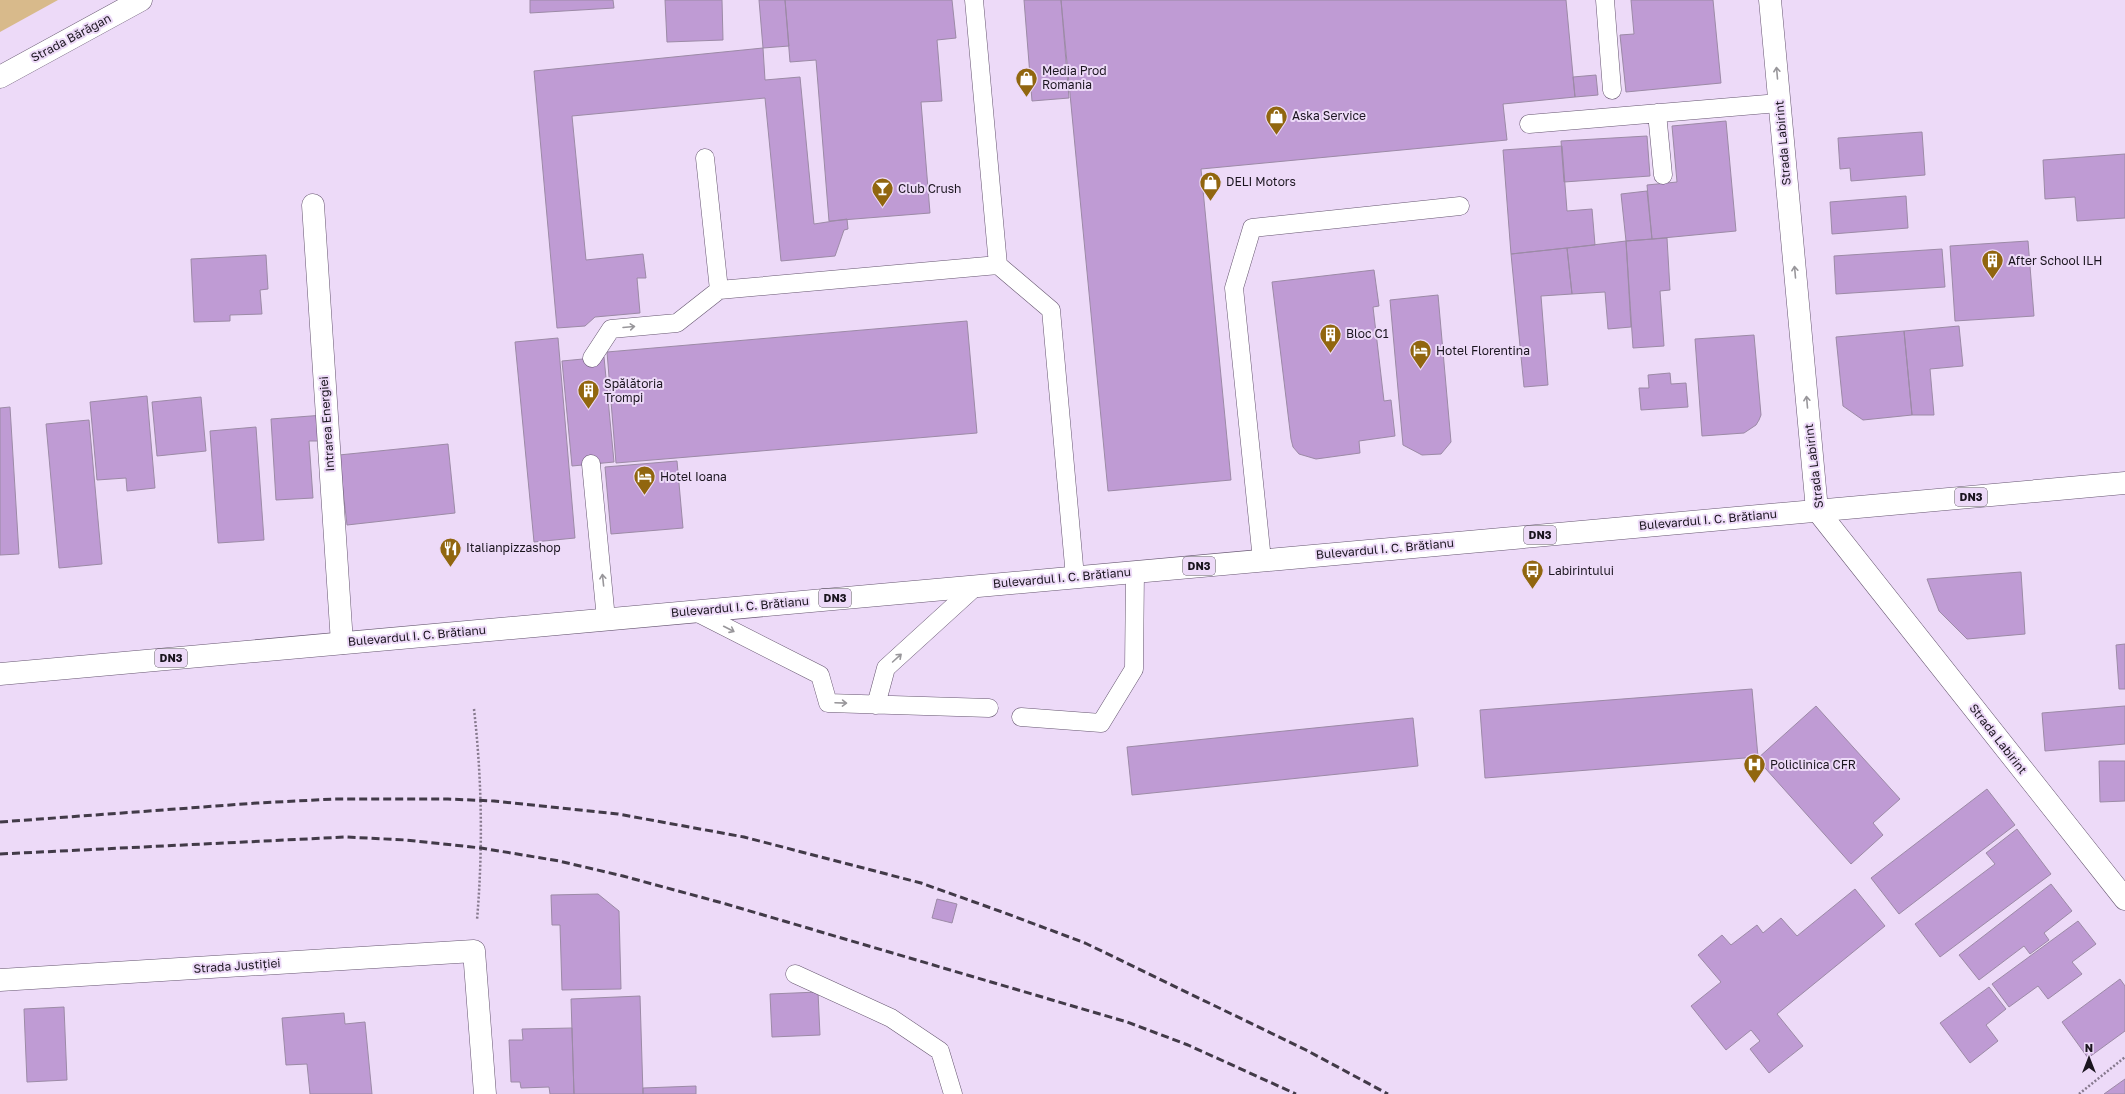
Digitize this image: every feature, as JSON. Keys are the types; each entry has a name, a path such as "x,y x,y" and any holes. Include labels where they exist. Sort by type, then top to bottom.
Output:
{"street":[{"name":"Strada Bărăgan","path":"0,77 141,0"},
{"name":"Strada Labirint","path":"1770,0 1817,510 2125,899"},
{"name":"Intrarea Energiei","path":"313,206 342,643"},
{"name":"Bulevardul I. C. Brătianu","path":"0,674 2125,483"},
{"name":"Strada Justiției","path":"0,980 474,951"},
{"path":"474,951 485,1094"}],"lane":[{"path":"974,0 998,265 1051,310 1076,577"},
{"path":"1605,0 1612,90"},
{"path":"1529,124 1779,103"},
{"path":"1657,113 1663,175"},
{"path":"704,158 718,290"},
{"path":"1262,560 1234,288 1252,228 1460,206"},
{"path":"592,358 611,329 677,323 718,290 998,265"},
{"path":"591,464 606,619"},
{"path":"1021,717 1101,723 1134,669 1135,571"},
{"path":"876,704 886,668 976,586"},
{"path":"694,611 820,675 828,703 989,708"},
{"path":"795,974 891,1018 940,1051 954,1094"}],"path":[{"path":"474,709 481,768 481,874 474,951"},
{"path":"2079,1094 2125,1057"}],"shaded area":[{"path":"0,0 58,0 0,32"}],"building":[{"path":"530,0 613,0 614,8 530,13"},
{"path":"665,0 722,0 723,40 667,42"},
{"path":"759,0 785,0 789,46 763,48"},
{"path":"785,0 952,0 956,38 937,40 942,101 921,102 930,213 829,221 816,60 790,62"},
{"path":"1024,0 1061,0 1069,98 1032,101"},
{"path":"1061,0 1566,0 1575,97 1503,104 1507,140 1201,169 1231,480 1108,491"},
{"path":"1631,0 1713,0 1721,83 1626,92 1620,35 1634,34"},
{"path":"763,48 765,80 800,77 814,224 847,219 848,229 844,230 835,256 781,261 765,98 572,116 586,260 643,254 646,278 637,278 640,313 595,317 585,326 557,328 534,71"},
{"path":"1596,75 1598,95 1575,97 1573,77"},
{"path":"1726,121 1736,231 1652,239 1647,185 1677,182 1672,126"},
{"path":"1922,132 1925,175 1851,181 1850,168 1840,169 1838,138"},
{"path":"1647,136 1650,176 1564,182 1561,141"},
{"path":"1562,146 1567,211 1592,209 1595,245 1511,254 1503,150"},
{"path":"2125,154 2125,218 2077,221 2075,197 2045,199 2043,160"},
{"path":"1647,191 1652,239 1626,241 1621,194"},
{"path":"1906,196 1908,228 1832,234 1830,202"},
{"path":"1667,238 1670,290 1660,291 1664,346 1633,348 1626,241"},
{"path":"1626,241 1631,327 1608,329 1605,292 1572,294 1567,248"},
{"name":"After School ILH","path":"2028,241 2034,316 1955,321 1950,246"},
{"path":"1567,248 1572,294 1541,296 1548,385 1524,387 1511,254"},
{"path":"1942,249 1945,287 1836,294 1834,256"},
{"path":"266,255 268,289 260,290 262,314 230,315 230,321 194,322 191,259"},
{"name":"Bloc C1","path":"1374,270 1379,306 1373,307 1384,401 1391,400 1395,436 1359,441 1360,453 1316,459 1299,454 1293,447 1291,439 1272,282"},
{"name":"Hotel Florentina","path":"1438,295 1451,442 1441,454 1422,455 1403,445 1390,300"},
{"path":"967,321 977,433 616,463 607,352"},
{"path":"1959,326 1963,366 1930,369 1934,415 1912,415 1904,331"},
{"path":"1904,331 1912,415 1863,420 1843,406 1836,337"},
{"path":"1754,335 1761,415 1759,420 1756,425 1744,433 1702,436 1695,339"},
{"path":"558,338 575,538 534,542 515,342"},
{"name":"Spălătoria Trompi","path":"604,357 614,462 572,466 562,361"},
{"path":"1670,373 1671,384 1686,383 1688,407 1641,410 1639,388 1649,388 1648,375"},
{"path":"147,396 155,488 127,491 126,478 97,480 90,402"},
{"path":"201,397 206,451 157,456 152,402"},
{"path":"10,407 19,554 0,555 0,408"},
{"path":"324,415 325,441 309,441 313,498 276,500 271,419"},
{"path":"89,420 102,564 59,568 46,424"},
{"path":"256,427 264,540 218,543 210,431"},
{"path":"448,444 455,513 347,525 339,455"},
{"name":"Hotel Ioana","path":"677,461 683,528 611,534 605,467"},
{"path":"2021,572 2025,634 1967,639 1939,611 1927,579"},
{"path":"2125,644 2125,689 2119,689 2116,645"},
{"path":"1752,689 1758,757 1485,778 1480,710"},
{"path":"1816,706 1900,799 1873,823 1883,835 1851,864 1757,759"},
{"path":"2125,706 2125,744 2045,751 2042,713"},
{"path":"1413,718 1418,766 1132,795 1127,747"},
{"path":"2099,761 2125,761 2125,801 2100,802"},
{"path":"1987,789 2015,825 1899,914 1871,878"},
{"path":"2017,829 2051,874 1940,957 1915,924 1995,864 1986,853"},
{"path":"2051,884 2072,911 2044,933 2049,940 2030,954 2024,946 1979,980 1959,955"},
{"path":"1855,889 1885,926 1777,1014 1803,1046 1769,1073 1750,1049 1760,1041 1751,1030 1726,1050 1691,1006 1721,982 1698,955 1722,935 1731,945 1757,925 1763,933 1781,918 1797,936"},
{"path":"598,894 619,911 621,989 562,990 560,925 552,925 551,895"},
{"path":"937,899 957,904 952,923 932,918"},
{"path":"2078,921 2096,944 2072,962 2082,974 2048,999 2038,986 2009,1007 1992,984"},
{"path":"2120,979 2125,986 2125,1031 2088,1058 2062,1022"},
{"path":"1989,987 2006,1009 1986,1025 1998,1041 1970,1063 1940,1023"},
{"path":"818,992 820,1035 772,1037 770,994"},
{"path":"640,996 643,1094 574,1094 571,999"},
{"path":"64,1007 67,1080 27,1082 24,1009"},
{"path":"344,1013 345,1024 365,1022 372,1094 310,1094 307,1064 286,1065 282,1018"},
{"path":"572,1028 574,1094 550,1094 549,1087 521,1088 520,1082 511,1082 509,1040 523,1040 522,1029"},
{"path":"2125,1079 2125,1094 2104,1094"},
{"path":"696,1086 696,1094 643,1094 643,1088"}],"railway":[{"path":"0,822 257,803 334,799 448,799 494,801 618,814 744,837 921,883 1085,943 1306,1050 1388,1094"},
{"path":"0,854 346,837 406,840 481,848 559,861 623,876 726,904 1127,1022 1188,1045 1296,1094"}],"place":[{"name":"Media Prod Romania","path":"1026,98"},
{"name":"Aska Service","path":"1277,136"},
{"name":"DELI Motors","path":"1211,202"},
{"name":"Club Crush","path":"883,208"},
{"name":"After School ILH","path":"1992,280"},
{"name":"Bloc C1","path":"1330,354"},
{"name":"Hotel Florentina","path":"1420,370"},
{"name":"Spălătoria Trompi","path":"588,410"},
{"name":"Hotel Ioana","path":"644,496"},
{"name":"Italianpizzashop","path":"450,568"},
{"name":"Labirintului","path":"1533,590"},
{"name":"Policlinica CFR","path":"1754,784"}]}
